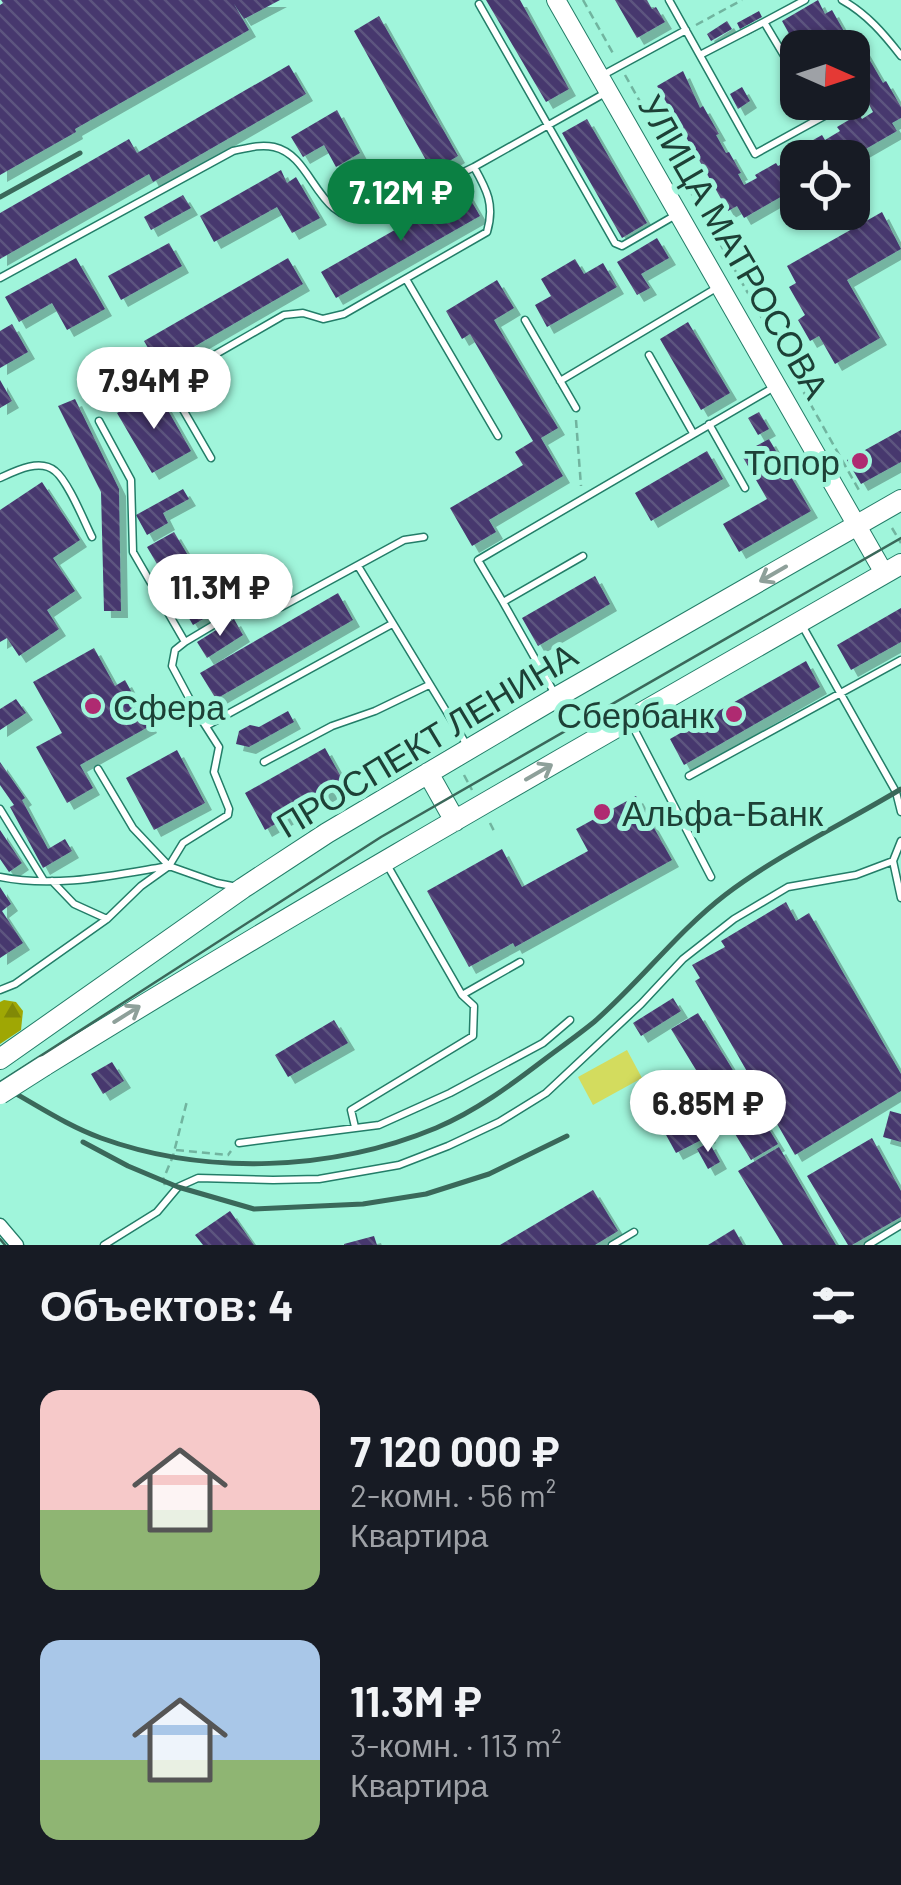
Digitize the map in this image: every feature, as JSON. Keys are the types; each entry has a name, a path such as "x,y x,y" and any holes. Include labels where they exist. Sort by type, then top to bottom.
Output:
{"main road":[{"name":"ПРОСПЕКТ ЛЕНИНА","path":"0,1059 327,833 901,500"},
{"path":"0,1094 177,983 893,568"},
{"path":"428,772 455,821"}],"street":[{"name":"УЛИЦА МАТРОСОВА","path":"556,0 858,525 893,568"},
{"path":"0,1225 16,1245"}],"lane":[{"path":"669,0 755,154 815,120"},
{"path":"700,55 805,0"},
{"path":"842,0 880,29 901,56"},
{"path":"479,4 615,243 622,246 678,213"},
{"path":"764,22 780,49"},
{"path":"0,278 233,151 259,146 287,152 324,199 346,216 367,220 548,125 604,84 620,66 686,30"},
{"path":"211,458 174,394 175,382 183,373 284,314 294,312 323,319 344,314 487,232 490,195 474,167"},
{"path":"406,279 498,436"},
{"path":"560,380 720,286"},
{"path":"525,320 576,408"},
{"path":"650,355 693,433"},
{"path":"557,697 478,560 777,385"},
{"path":"100,421 131,480 134,552 186,642"},
{"path":"709,424 745,488"},
{"path":"0,478 19,469 42,466 55,470 92,537"},
{"path":"0,990 15,984 107,919 141,886 170,866 183,843 228,816 230,809 214,772 218,746 172,666 175,650 232,614 281,607 404,540 424,537"},
{"path":"503,602 584,556"},
{"path":"358,566 429,685 462,753"},
{"path":"800,622 896,792 901,812"},
{"path":"206,726 392,624"},
{"path":"689,776 901,660"},
{"path":"264,762 332,726 374,712 429,685"},
{"path":"629,720 711,877"},
{"path":"98,770 132,828 170,866 243,888"},
{"path":"0,808 47,880 74,904 107,919"},
{"path":"901,841 893,860 901,898"},
{"path":"104,1245 157,1212 186,1181 320,1179 399,1166 499,1122 546,1093 683,959 734,919 788,887 856,875 893,860"},
{"path":"356,1127 351,1110 473,1036 474,1006 462,995 386,862"},
{"path":"0,877 87,880 170,866"},
{"path":"462,995 520,962"},
{"path":"239,1143 379,1124 450,1093 543,1044 570,1020"},
{"path":"868,1245 901,1225"},
{"path":"612,1245 634,1232"}],"path":[{"path":"583,0 860,492"},
{"path":"686,30 742,0"},
{"path":"576,408 582,498"},
{"path":"462,753 494,831"},
{"path":"171,1196 162,1180 187,1101"},
{"path":"174,1150 228,1155 239,1143"}],"green space":[{"path":"0,1002 16,1002 23,1011 21,1030 0,1044"},
{"path":"627,1050 642,1078 593,1105 578,1077"}],"building":[{"path":"1,0 280,0 244,19 234,4 249,30 0,175"},
{"path":"486,0 520,0 569,89 546,102"},
{"path":"615,0 647,0 665,22 637,38"},
{"path":"818,0 825,14 832,10 843,30 787,30 782,21"},
{"path":"759,11 762,17 740,29 737,23"},
{"path":"379,16 458,156 432,171 354,31"},
{"path":"727,21 732,29 711,41 707,34"},
{"path":"870,60 901,107 901,118 892,123 897,131 870,147 870,140 825,140 849,120 870,120"},
{"path":"289,65 306,94 153,182 149,174 0,259 0,213 129,139 137,153"},
{"path":"683,71 700,108 703,106 726,153 741,173 738,174 744,185 776,163 780,197 744,218 737,206 728,211 657,86"},
{"path":"742,87 750,101 738,109 730,94"},
{"path":"337,110 360,153 336,167 324,145 303,157 291,137"},
{"path":"587,119 647,223 622,238 562,133"},
{"path":"281,170 287,183 296,177 320,218 292,233 277,207 214,242 200,216"},
{"path":"465,190 480,216 336,298 321,272"},
{"path":"183,195 191,208 151,230 144,217"},
{"path":"882,212 901,249 847,280 880,338 835,364 819,336 810,341 798,320 805,315 789,287 796,283 787,266 850,230 870,230 870,219"},
{"path":"657,238 669,258 641,274 650,288 637,295 617,262"},
{"path":"169,243 182,266 121,300 108,276"},
{"path":"76,258 105,309 67,330 52,303 19,322 5,297"},
{"path":"288,258 303,284 159,367 144,341"},
{"path":"575,259 584,274 603,263 617,287 547,327 535,305 551,296 541,279"},
{"path":"497,280 514,308 494,320 558,428 541,438 563,476 489,520 496,532 472,546 450,508 523,465 515,452 533,441 470,334 462,339 446,311"},
{"path":"688,322 730,393 701,410 660,339"},
{"path":"12,324 28,352 0,368 0,331"},
{"path":"0,380 12,401 0,408"},
{"path":"157,391 191,451 152,473 117,413"},
{"path":"75,399 119,489 121,611 104,611 101,492 58,406"},
{"path":"759,412 769,429 758,435 748,418"},
{"path":"901,430 901,462 861,484 847,460"},
{"path":"769,439 811,511 739,552 723,524 767,499 741,454"},
{"path":"707,451 723,479 651,521 635,493"},
{"path":"42,482 80,540 53,558 75,591 47,610 59,629 19,656 7,638 0,642 0,510"},
{"path":"183,489 189,499 163,513 168,523 147,535 136,515"},
{"path":"174,532 220,609 193,625 147,547"},
{"path":"595,576 610,604 538,646 522,618"},
{"path":"338,593 353,620 216,699 200,673"},
{"path":"901,608 901,642 851,670 837,645"},
{"path":"234,619 243,635 207,658 197,642"},
{"name":"Сфера","path":"94,648 115,686 125,680 150,726 80,765 93,788 67,803 36,747 62,733 33,682"},
{"path":"806,661 820,687 684,765 670,739"},
{"path":"16,699 26,713 0,730 0,709"},
{"path":"288,711 294,722 249,747 236,744 239,731 250,725 259,727"},
{"path":"325,748 345,784 265,830 245,793"},
{"path":"177,750 205,803 154,830 126,778"},
{"path":"0,762 25,798 22,800 48,849 65,839 72,851 43,868 10,807 14,805 0,785"},
{"path":"636,796 672,860 515,947 513,943 469,967 427,891 502,849 522,887 588,851 576,829"},
{"path":"0,830 22,863 9,872 0,859"},
{"path":"0,887 11,904 2,911 23,943 0,958"},
{"path":"786,902 796,921 809,913 901,1074 901,1091 795,1155 695,981 700,978 692,965 725,947 721,941"},
{"path":"673,998 681,1011 641,1036 633,1023"},
{"path":"698,1013 778,1144 751,1160 671,1029"},
{"path":"334,1020 348,1043 288,1077 275,1055"},
{"path":"112,1062 124,1081 103,1094 91,1074"},
{"path":"693,1106 709,1136 676,1153 660,1124"},
{"path":"890,1111 901,1114 901,1142 883,1137"},
{"path":"872,1138 901,1191 901,1217 848,1245 807,1176"},
{"path":"709,1142 720,1162 708,1169 697,1149"},
{"path":"779,1147 836,1245 783,1245 738,1171"},
{"path":"593,1190 618,1231 595,1245 500,1245"},
{"path":"230,1211 254,1245 203,1245 195,1235"},
{"path":"734,1229 743,1245 708,1245"},
{"path":"374,1236 377,1245 344,1245 344,1244"}],"tram line":[{"path":"0,1082 381,837 901,538"},
{"path":"0,1239 5,1245"}],"railway":[{"path":"0,197 80,153"},
{"path":"0,1085 88,1133 183,1159 226,1163 312,1160 396,1142 451,1121 506,1088 594,1022 725,895 901,789"},
{"path":"83,1142 178,1187 254,1209 363,1204 426,1194 489,1174 567,1136"}],"place":[{"name":"Топор","path":"860,461"},
{"name":"Сфера","path":"93,706"},
{"name":"Сбербанк","path":"734,714"},
{"name":"Альфа-Банк","path":"602,812"}]}
